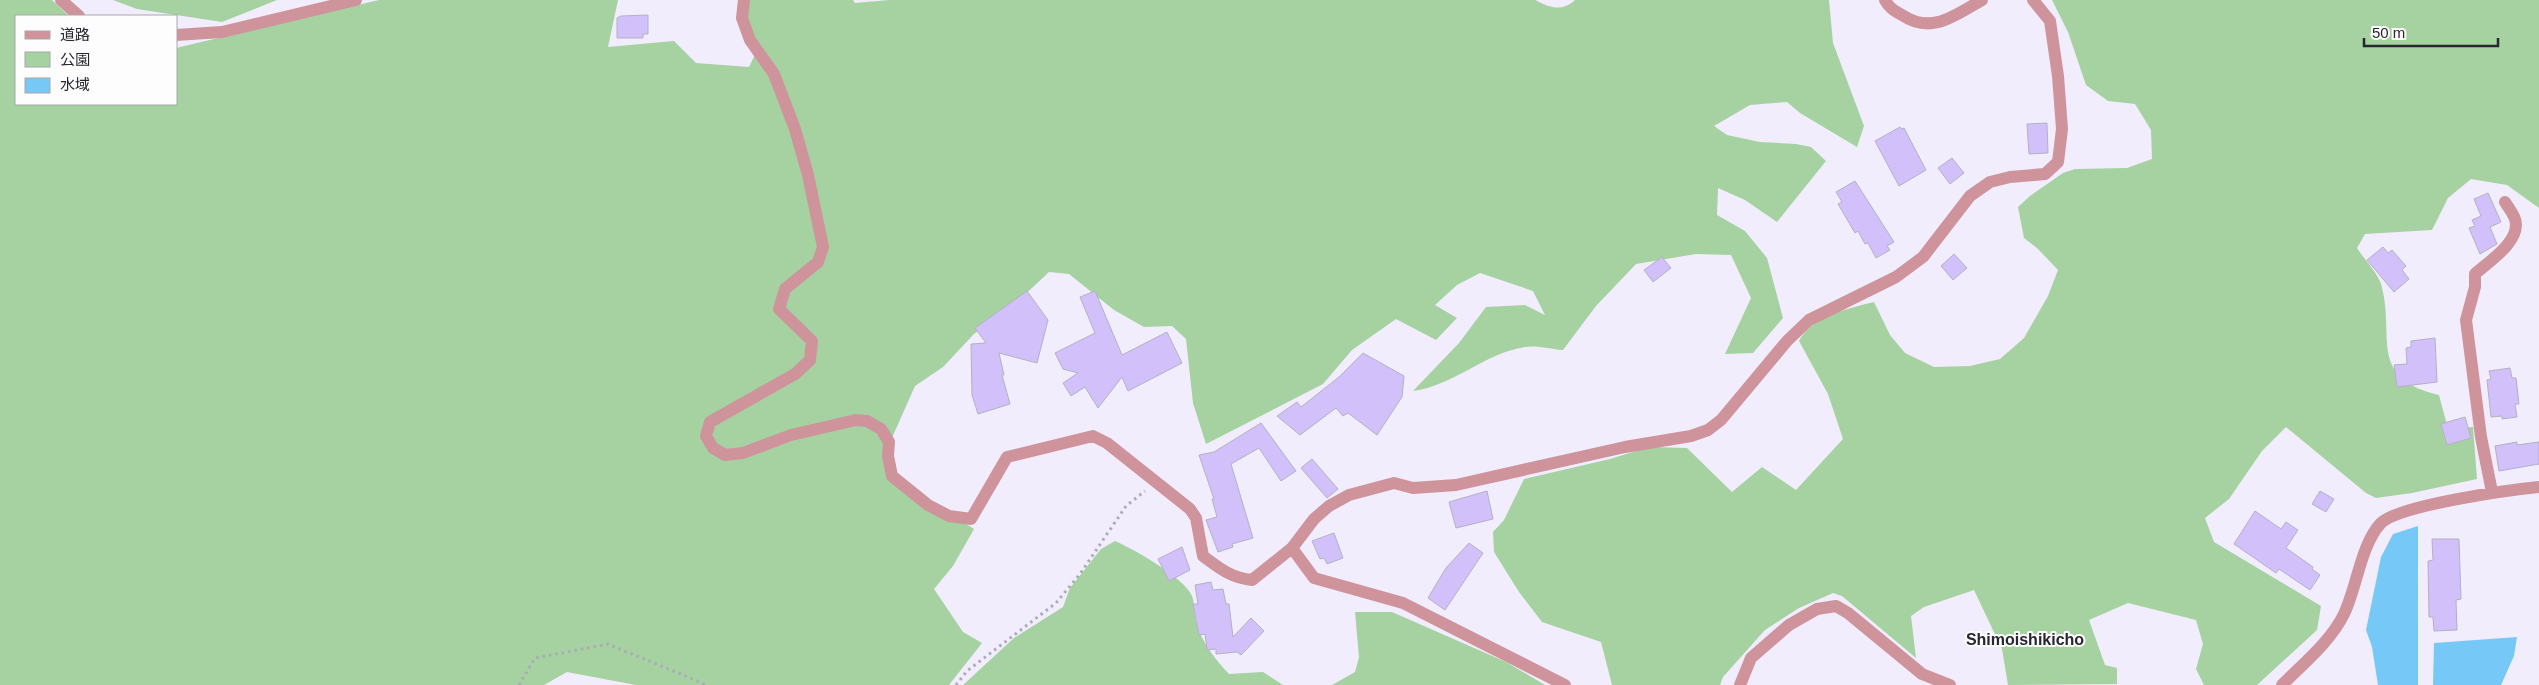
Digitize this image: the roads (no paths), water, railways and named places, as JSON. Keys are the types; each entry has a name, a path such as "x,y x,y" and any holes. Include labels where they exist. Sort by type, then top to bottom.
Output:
{"street":[{"path":"61,0 78,15"},
{"path":"178,35 222,32 356,0"},
{"path":"744,0 742,18 750,40 774,74 795,129 808,175 824,247 818,262 784,288 779,309 812,341 810,360 795,374 710,422 706,436 713,448 725,455 743,453 791,435 856,420 867,421 881,429 889,442 888,456 892,476 928,505 949,516 971,519 1007,457 1093,436 1107,443 1155,483 1179,498 1196,518 1203,556 1224,572 1240,579 1252,580 1292,548 1314,519 1329,506 1349,495 1394,483 1414,488 1456,485 1625,446 1691,436 1708,430 1721,420 1787,341 1809,320 1830,308 1867,293 1903,272 1923,257 1970,196 1990,182 2010,177 2045,174 2058,162 2062,129 2058,76 2050,21 2033,0"},
{"path":"1885,0 1888,6 1913,23 1940,24 1982,0"},
{"path":"2492,492 2481,437 2466,320 2475,287 2475,274 2507,244 2513,235 2515,220 2505,202"},
{"path":"2282,685 2323,642 2344,615 2371,536 2383,522 2401,512 2492,492 2539,487"},
{"path":"1292,548 1314,578 1403,603 1565,685"},
{"path":"1740,685 1751,658 1776,636 1817,609 1836,606 1848,613 1922,674 1950,685"}],"water":[{"path":"2418,526 2418,685 2378,685 2372,647 2366,630 2381,557 2393,534"},
{"path":"2517,637 2514,656 2501,685 2433,685 2434,643"}],"district":[{"name":"Shimoishikicho","path":"2025,639"}]}
